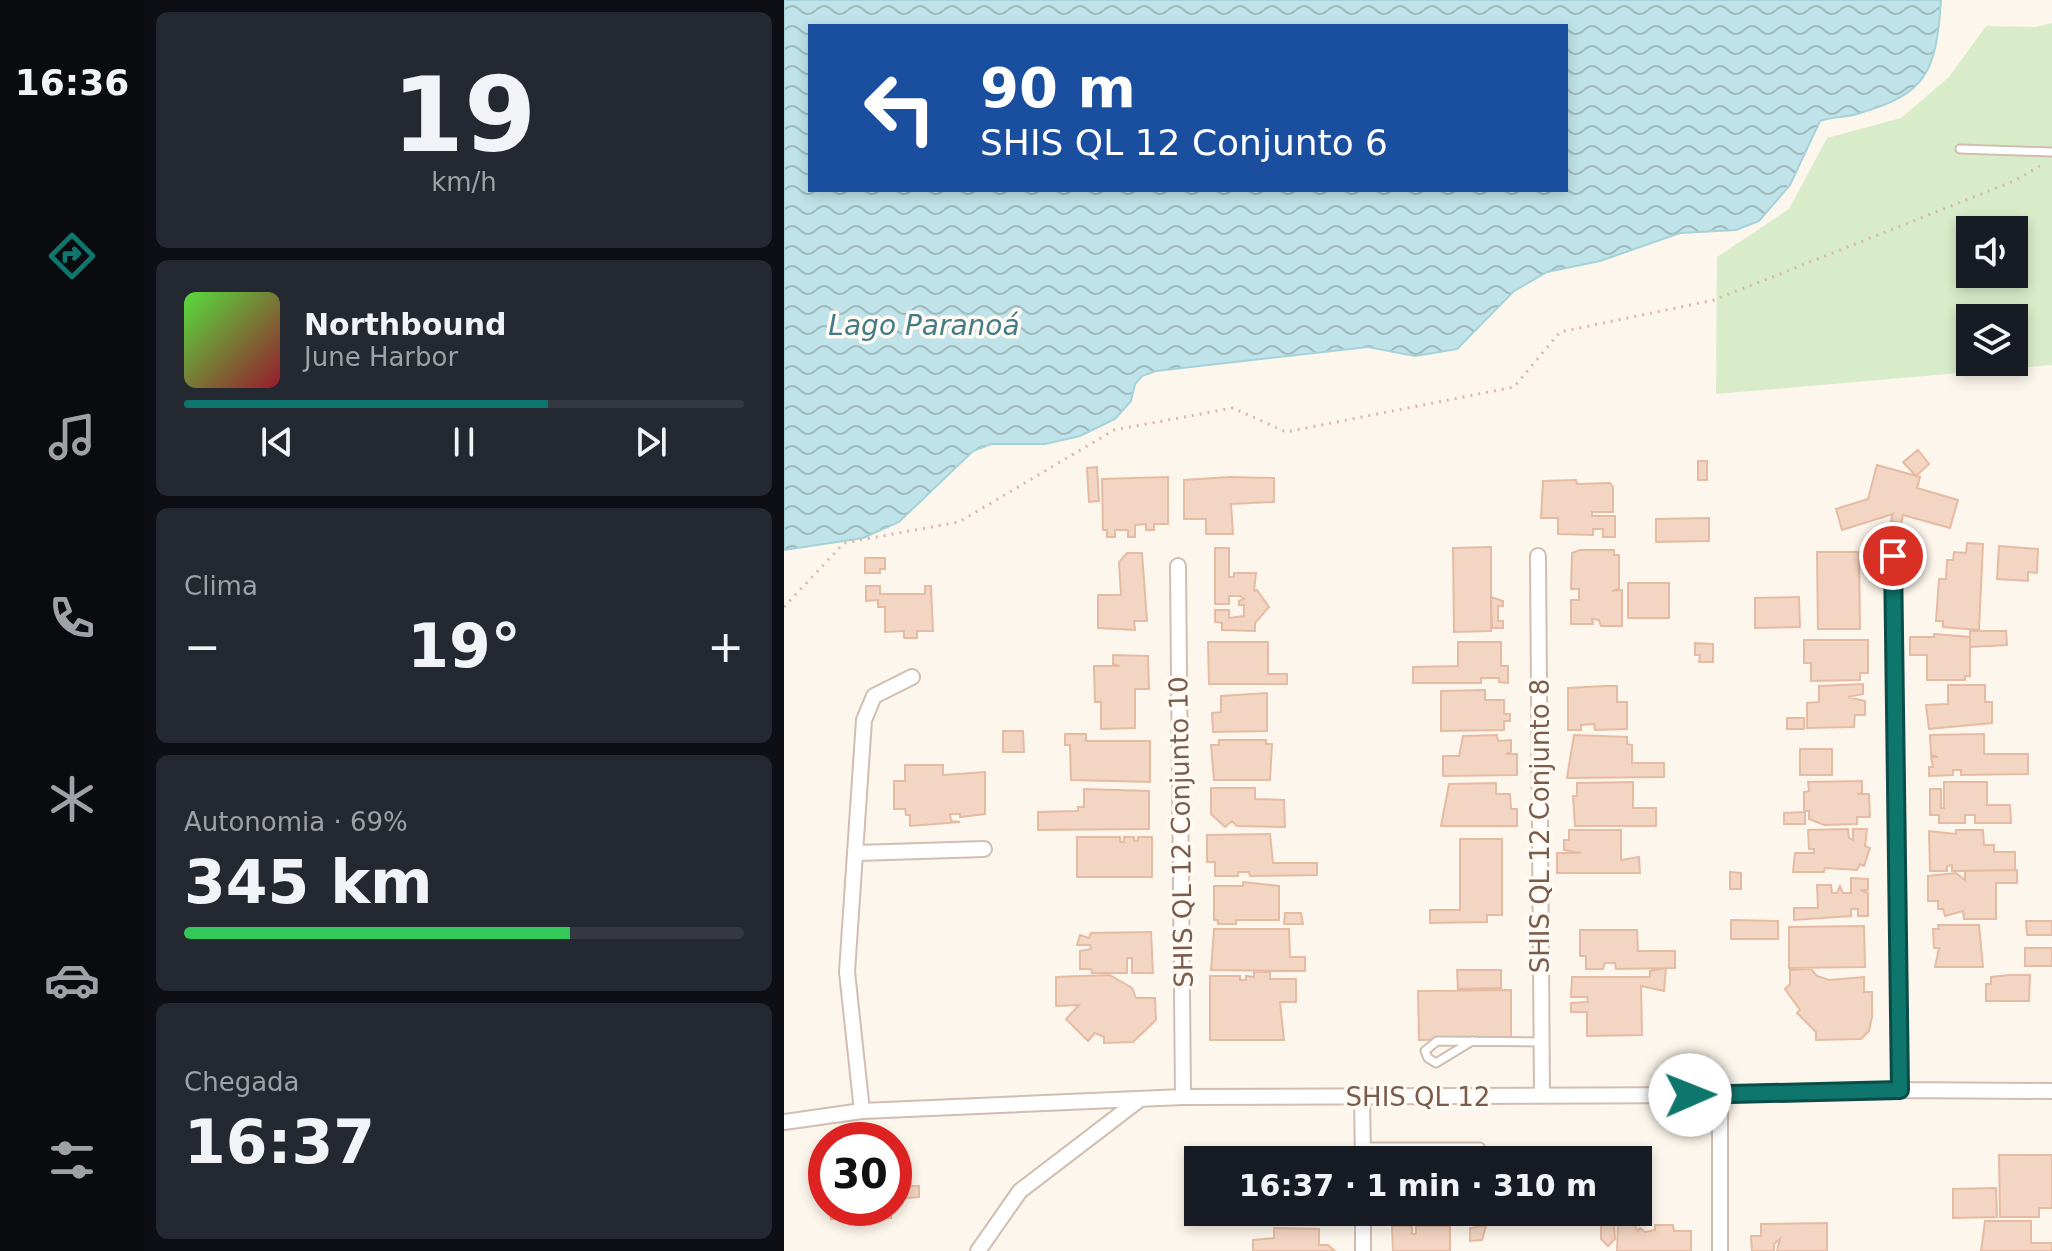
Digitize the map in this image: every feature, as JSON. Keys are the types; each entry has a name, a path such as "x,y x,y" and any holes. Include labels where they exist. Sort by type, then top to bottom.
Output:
{"street":[{"name":"SHIS QL 12 Conjunto 8","path":"1538,556 1542,1096"},
{"path":"1893,556 1900,1090"},
{"name":"SHIS QL 12 Conjunto 10","path":"1178,566 1183,1097"},
{"path":"862,1111 847,972 864,720 874,696 912,677"},
{"path":"857,853 984,849"},
{"name":"SHIS QL 12","path":"784,1122 862,1111 1183,1097 2052,1091"},
{"path":"1720,1095 1720,1251"},
{"path":"1362,1097 1363,1146"},
{"path":"978,1251 1020,1191 1139,1100"},
{"path":"1363,1226 1363,1251"}],"lane":[{"path":"1960,149 2052,152"},
{"path":"1472,1041 1436,1063 1428,1058 1425,1051 1437,1041 1472,1041 1542,1042"}],"path":[{"path":"784,607 844,543 959,522 1114,430 1233,408 1286,432 1514,387 1560,332 1714,300 2014,181 2052,159"}],"green space":[{"path":"2052,23 2052,365 2028,367 2028,304 1956,304 1956,373 1716,394 1717,257 1789,209 1827,138 1901,118 1949,77 1986,26 2036,27"}],"water":[{"name":"Lago Paranoá","path":"784,0 1941,0 1936,45 1924,76 1899,98 1881,106 1820,121 1790,185 1759,221 1736,230 1680,233 1600,261 1547,272 1514,291 1457,349 1415,356 1368,347 1156,371 1142,376 1135,384 1131,401 1115,419 1080,436 1045,444 991,444 973,451 899,522 863,538 784,550"}],"building":[{"path":"1918,450 1929,464 1916,476 1903,462"},
{"path":"1698,461 1707,461 1707,480 1698,480"},
{"path":"1877,465 1920,477 1917,488 1958,500 1950,528 1903,515 1901,524 1891,521 1893,514 1842,530 1836,509 1868,499"},
{"path":"1097,467 1099,501 1089,502 1087,468"},
{"path":"1168,477 1168,524 1154,524 1154,530 1146,530 1146,524 1135,525 1135,537 1128,537 1128,530 1115,530 1115,537 1107,537 1107,530 1103,530 1102,479"},
{"path":"1274,478 1274,502 1231,504 1233,534 1206,534 1206,519 1184,519 1184,480"},
{"path":"1576,480 1577,484 1610,483 1613,487 1613,512 1592,512 1592,516 1615,516 1615,537 1603,537 1603,529 1593,529 1593,535 1558,534 1558,518 1541,518 1543,481"},
{"path":"1709,518 1709,541 1656,542 1656,519"},
{"path":"1967,543 1983,544 1979,630 1943,627 1943,621 1936,621 1939,579 1946,579 1947,560 1953,560 1954,552 1966,553"},
{"path":"1999,546 2038,549 2037,573 2028,572 2028,581 1997,579"},
{"path":"1491,547 1491,631 1454,632 1453,548"},
{"path":"1215,548 1229,548 1229,577 1234,577 1234,573 1256,573 1254,591 1257,590 1269,607 1255,623 1255,631 1222,630 1222,623 1215,622 1215,610 1229,610 1229,618 1244,616 1244,605 1239,605 1239,601 1244,599 1229,596 1229,604 1215,604"},
{"path":"1580,550 1614,550 1614,555 1619,555 1619,589 1612,591 1622,590 1622,626 1601,626 1599,620 1592,619 1593,624 1571,624 1571,600 1579,600 1579,589 1571,589 1572,553"},
{"path":"1817,552 1859,552 1860,629 1818,629"},
{"path":"1127,553 1142,553 1147,621 1134,621 1135,630 1098,628 1098,595 1121,595 1119,562"},
{"path":"865,558 885,558 885,569 880,569 880,573 865,573"},
{"path":"1628,583 1669,583 1669,618 1628,618"},
{"path":"866,586 880,586 880,594 925,594 925,586 931,586 933,631 917,631 917,638 904,638 904,631 885,632 885,607 878,607 878,600 866,601"},
{"path":"1491,597 1503,601 1503,606 1498,606 1498,621 1503,621 1503,628 1492,628"},
{"path":"1799,597 1800,627 1755,628 1755,598"},
{"path":"1970,631 2006,631 2007,645 1970,647"},
{"path":"1934,634 1970,637 1970,676 1965,676 1965,680 1927,680 1927,655 1910,655 1910,637 1934,637"},
{"path":"1804,640 1868,640 1868,673 1860,673 1860,680 1811,681 1811,663 1804,663"},
{"path":"1208,642 1268,642 1268,674 1287,674 1287,684 1209,684"},
{"path":"1458,642 1501,642 1501,666 1508,666 1508,683 1499,682 1499,678 1481,678 1481,683 1413,683 1413,667 1458,666"},
{"path":"1695,643 1713,644 1713,662 1699,662 1700,655 1695,655"},
{"path":"1113,655 1148,656 1149,689 1135,689 1135,728 1101,729 1101,702 1095,702 1094,666 1120,666 1113,664"},
{"path":"1863,684 1863,694 1848,697 1865,701 1865,715 1855,715 1854,727 1807,728 1807,703 1819,702 1819,686"},
{"path":"1948,685 1985,685 1985,702 1992,702 1992,723 1929,729 1926,705 1948,704"},
{"path":"1617,686 1617,702 1627,702 1627,729 1595,730 1594,724 1581,725 1581,730 1568,730 1568,688"},
{"path":"1485,690 1485,700 1504,700 1504,714 1510,714 1510,721 1504,721 1504,730 1441,731 1441,691"},
{"path":"1267,693 1267,731 1213,732 1212,713 1221,712 1221,696"},
{"path":"1787,718 1804,718 1804,729 1787,729"},
{"path":"1003,731 1023,731 1024,752 1003,752"},
{"path":"1065,734 1086,734 1086,741 1150,741 1150,782 1071,780 1070,745 1065,745"},
{"path":"1984,734 1984,754 2028,754 2028,774 1961,775 1961,770 1953,770 1953,775 1929,776 1929,767 1933,767 1931,757 1938,757 1931,755 1930,735"},
{"path":"1497,735 1498,741 1511,740 1511,752 1506,754 1517,754 1517,775 1443,776 1443,756 1459,756 1463,736"},
{"path":"1574,735 1627,737 1627,744 1632,745 1632,763 1664,763 1664,777 1567,778"},
{"path":"1219,740 1266,740 1266,744 1272,744 1270,780 1214,780 1211,745 1219,745"},
{"path":"1800,749 1832,749 1832,775 1800,775"},
{"path":"905,765 943,765 943,775 985,772 985,814 960,817 960,814 950,814 951,821 960,822 910,826 910,815 906,815 905,809 894,809 894,781 905,781"},
{"path":"1862,781 1862,793 1857,794 1869,794 1870,817 1857,817 1857,824 1824,825 1809,819 1809,811 1804,811 1804,792 1809,791 1808,782"},
{"path":"1633,782 1633,808 1656,808 1656,826 1575,826 1573,796 1577,796 1577,783"},
{"path":"1944,782 1987,782 1987,805 2010,805 2011,823 1975,823 1975,815 1965,815 1965,823 1939,823 1939,815 1930,815 1930,789 1941,789 1941,808 1944,808"},
{"path":"1496,783 1496,794 1510,794 1511,809 1517,809 1517,826 1441,826 1449,784"},
{"path":"1211,788 1255,788 1255,799 1284,800 1285,827 1237,826 1232,821 1225,827 1211,814"},
{"path":"1084,789 1149,791 1149,829 1038,830 1038,812 1078,811 1078,807 1084,807"},
{"path":"1805,812 1805,824 1784,824 1784,813"},
{"path":"1848,829 1849,838 1853,840 1853,829 1867,829 1865,846 1870,848 1864,866 1860,864 1857,870 1825,868 1824,872 1793,872 1795,853 1814,853 1814,849 1809,849 1808,830"},
{"path":"1569,830 1621,830 1621,860 1639,857 1640,873 1557,873 1557,853 1581,853 1564,850 1564,840 1569,840"},
{"path":"1956,830 1983,830 1984,845 1994,845 1994,852 2015,852 2015,870 1952,871 1952,865 1947,866 1947,871 1930,871 1929,831 1956,834"},
{"path":"1270,834 1273,863 1317,863 1317,875 1250,876 1249,872 1238,872 1238,876 1215,876 1215,862 1207,862 1207,835"},
{"path":"1077,837 1120,837 1120,842 1124,842 1124,837 1134,837 1134,841 1138,841 1138,837 1152,837 1152,877 1077,877"},
{"path":"1460,839 1502,839 1502,915 1487,915 1487,922 1430,923 1430,910 1460,910"},
{"path":"2017,870 2017,883 1996,883 1996,919 1964,919 1963,911 1945,916 1943,909 1938,909 1938,901 1928,901 1928,876 1956,873 1965,880 1965,871"},
{"path":"1730,872 1741,873 1741,889 1730,889"},
{"path":"1851,878 1868,879 1868,890 1860,890 1868,893 1868,916 1858,916 1858,909 1851,909 1851,916 1794,920 1794,908 1818,908 1817,885 1831,885 1832,893 1837,893 1840,886 1843,893 1851,893"},
{"path":"1243,882 1279,886 1279,920 1236,920 1236,924 1218,924 1218,920 1214,920 1214,886 1243,886"},
{"path":"1285,913 1301,913 1303,924 1284,924"},
{"path":"1731,920 1778,921 1778,939 1731,939"},
{"path":"2026,921 2052,921 2052,935 2027,935"},
{"path":"1938,925 1979,925 1983,967 1935,967 1939,948 1934,948 1933,929 1939,929"},
{"path":"1864,926 1865,967 1789,968 1789,927"},
{"path":"1214,929 1289,929 1290,957 1305,957 1305,971 1211,970"},
{"path":"1580,930 1637,930 1638,951 1675,951 1675,968 1616,969 1615,963 1605,963 1603,969 1586,969 1586,956 1580,956"},
{"path":"1151,932 1153,973 1132,973 1132,958 1127,958 1127,973 1092,973 1091,969 1080,969 1080,951 1091,949 1090,945 1077,945 1080,935 1089,938 1091,933"},
{"path":"2025,948 2052,948 2052,966 2025,966"},
{"path":"1666,968 1664,991 1641,986 1642,1035 1587,1036 1587,1012 1571,1012 1571,1003 1588,1002 1587,997 1571,997 1572,977 1650,977 1650,971"},
{"path":"1811,969 1817,976 1829,980 1864,977 1864,992 1872,992 1872,1017 1869,1031 1861,1039 1816,1040 1816,1032 1797,1013 1800,1010 1785,989 1790,984 1790,970"},
{"path":"1457,970 1501,970 1501,988 1458,989"},
{"path":"1254,972 1270,972 1270,979 1296,979 1296,1002 1280,1002 1284,1040 1210,1040 1210,976 1240,976 1240,980 1246,980 1246,976 1254,977"},
{"path":"1110,975 1132,988 1136,998 1155,998 1156,1020 1133,1042 1104,1043 1104,1037 1095,1033 1088,1041 1066,1019 1079,1005 1056,1006 1056,977"},
{"path":"2030,975 2029,1001 1986,1001 1986,984 1991,984 1991,977"},
{"path":"1511,990 1511,1038 1419,1040 1418,991"},
{"path":"1999,1155 2052,1155 2052,1208 2039,1208 2039,1217 2000,1217"},
{"path":"912,1186 919,1186 919,1197 912,1198"},
{"path":"1996,1188 1997,1217 1953,1218 1953,1189"},
{"path":"1985,1221 2031,1221 2031,1243 2052,1243 2052,1251 1981,1251"},
{"path":"1827,1223 1827,1251 1777,1251 1780,1239 1774,1244 1774,1251 1752,1251 1751,1236 1761,1236 1761,1224"},
{"path":"1655,1225 1673,1225 1674,1231 1691,1231 1691,1251 1617,1251 1618,1226 1635,1226 1638,1231 1640,1228 1645,1232 1655,1230"},
{"path":"1392,1226 1412,1226 1412,1234 1416,1234 1416,1226 1450,1226 1450,1251 1393,1251"},
{"path":"1486,1226 1482,1240 1470,1241 1470,1228"},
{"path":"1601,1226 1614,1226 1615,1239 1608,1246 1601,1239"},
{"path":"1274,1228 1319,1229 1319,1245 1328,1245 1335,1251 1253,1251 1253,1240 1274,1238"}],"route":[{"path":"1690,1095 1900,1090 1893,556"}]}
